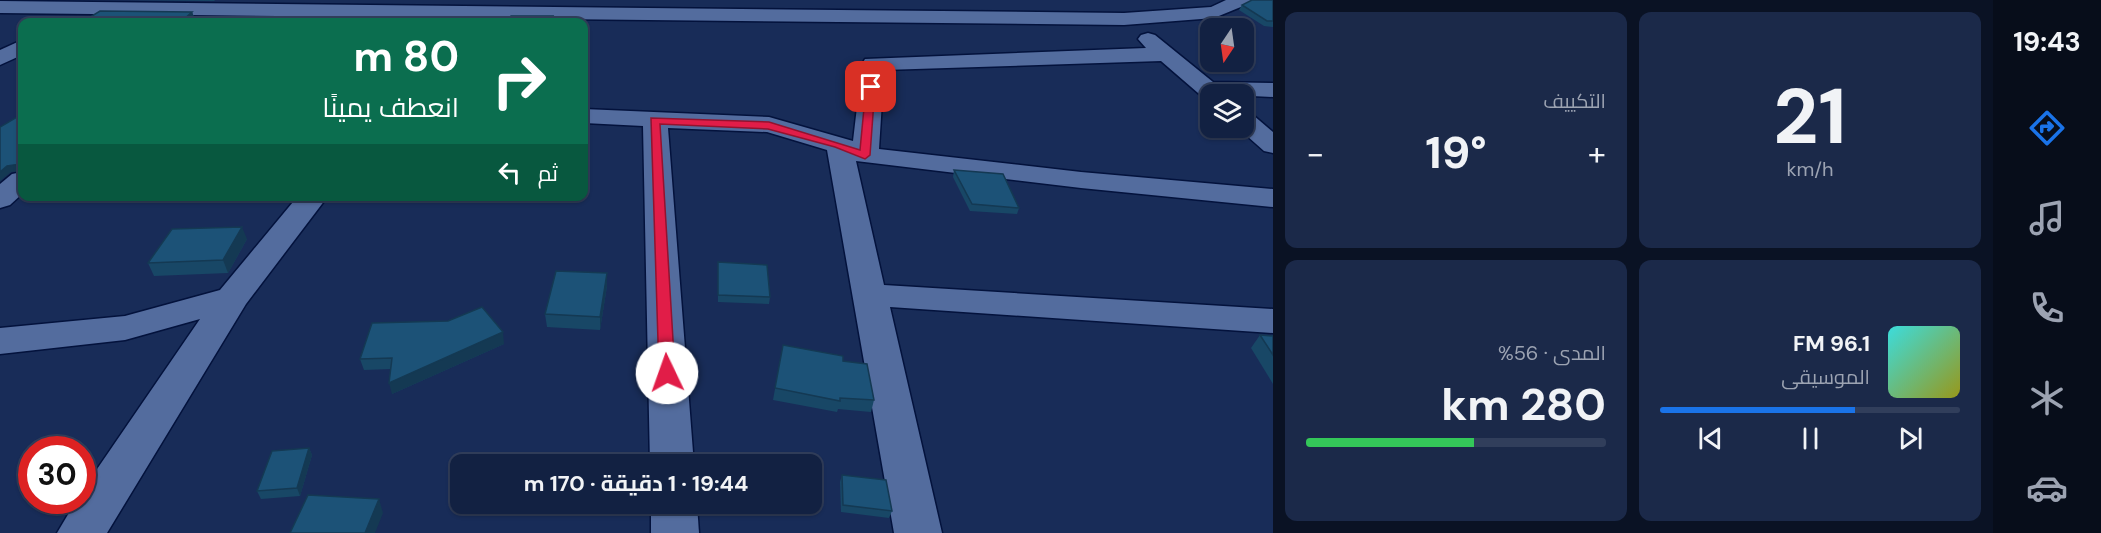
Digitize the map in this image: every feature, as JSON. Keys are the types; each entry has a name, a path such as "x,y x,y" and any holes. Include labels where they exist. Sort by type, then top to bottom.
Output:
{"street":[{"path":"1101,0 1201,84"},
{"path":"0,7 216,16 444,12 1124,19 1214,12 1242,0"},
{"path":"69,18 85,9"},
{"path":"0,59 18,48"},
{"path":"918,533 870,295 852,150 873,64 1165,54"},
{"path":"1254,91 1273,90"},
{"path":"588,116 769,125 852,150 1081,180 1273,198"},
{"path":"655,121 671,454"},
{"path":"1254,129 1273,145"},
{"path":"0,199 18,183"},
{"path":"81,533 232,298 311,201"},
{"path":"870,295 1273,321"},
{"path":"0,341 124,328 232,298"},
{"path":"674,514 675,533"}],"building":[{"path":"1252,0 1273,0 1273,21 1267,21 1242,5"},
{"path":"100,11 192,12 185,18 89,18"},
{"path":"511,16 553,16 552,18 510,18"},
{"path":"18,116 18,164 7,166 0,172 0,127"},
{"path":"954,170 1003,174 1019,208 972,204"},
{"path":"242,227 223,260 148,263 172,229"},
{"path":"718,262 767,265 770,297 718,295"},
{"path":"556,271 607,273 600,317 545,314"},
{"path":"482,307 503,332 389,383 392,358 360,359 372,323 448,321"},
{"path":"1260,335 1273,336 1273,355"},
{"path":"783,345 843,356 843,361 867,364 874,400 840,398 840,401 775,388"},
{"path":"309,448 297,488 257,491 272,451"},
{"path":"842,475 886,480 892,511 843,505"},
{"path":"308,495 379,499 365,533 290,533"}],"route":[{"path":"667,373 655,121 769,125 865,155 871,87"}]}
